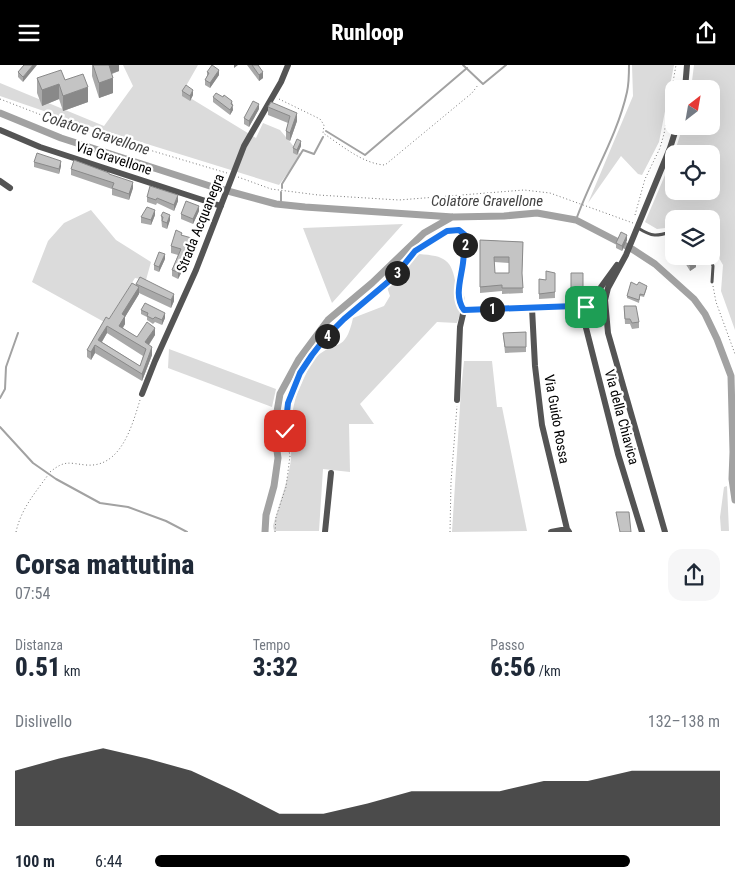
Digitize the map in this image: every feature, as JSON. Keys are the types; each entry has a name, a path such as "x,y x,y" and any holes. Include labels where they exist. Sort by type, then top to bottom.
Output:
{"street":[{"name":"Strada Acquanegra","path":"142,394 196,270 244,146 288,65"},
{"path":"686,80 687,65"},
{"name":"Via Gravellone","path":"0,129 40,147 221,206"},
{"path":"665,531 608,333 605,299 608,288 632,243 674,135"},
{"path":"0,181 10,188"},
{"path":"457,400 460,327 464,310 575,306 585,309 610,273 626,255"},
{"name":"Via Guido Rossa","path":"532,308 535,366 542,425 568,530"},
{"name":"Via della Chiavica","path":"585,309 584,320 618,454 642,531"},
{"path":"325,531 331,473"},
{"path":"551,531 568,530"}],"lane":[{"path":"638,226 649,235 660,236 665,234"},
{"path":"712,282 713,265"}],"path":[{"path":"638,226 635,215 636,209 645,179 660,148 664,134 676,65"},
{"path":"272,97 320,119 324,125 323,133 377,165 385,165 472,93 478,85"},
{"path":"0,99 75,128 202,164 271,189 318,195 399,200 524,190 550,193 638,226"},
{"path":"275,531 276,517 286,487 290,456 285,431 288,403 300,373 312,355 338,325 395,276 415,251 447,231 459,230 465,235 459,288 459,299 464,310"},
{"path":"712,282 716,302 735,354"},
{"path":"50,472 59,465 68,462 97,465 109,459 121,448 132,425 142,394"},
{"path":"450,531 457,400"},
{"path":"16,531 23,510 48,475"}],"shaded area":[{"path":"123,65 198,65 182,93 256,138 263,123 280,130 301,155 279,185 76,122 0,96 0,83 104,126 133,86"},
{"path":"632,65 674,65 671,80 665,80 665,111 659,142 642,175 638,174 621,156 588,203 633,96"},
{"path":"694,65 735,65 735,330 721,291 723,265 720,260 720,210 665,210 665,228 657,229 645,222 665,175 665,200 720,200 720,145 677,145 680,135 720,135 720,80 692,80"},
{"path":"91,210 116,240 151,262 146,280 135,278 106,323 32,282 48,241 64,223"},
{"path":"403,224 332,303 303,228"},
{"path":"419,254 435,256 446,261 452,270 456,286 462,288 465,299 457,323 437,322 360,404 374,424 349,424 350,472 323,469 319,531 274,531 273,526 290,467 294,402 308,369 316,357 339,344 347,337 353,318 384,306 390,296 387,287"},
{"path":"169,349 276,389 272,407 168,368"},
{"path":"464,361 492,361 497,407 502,407 527,531 452,532"},
{"path":"727,486 729,531 721,531 720,517 724,487"}],"building":[{"path":"24,65 33,65 23,77 18,72"},
{"path":"93,65 109,65 113,78 99,83"},
{"path":"212,65 219,70 210,83 205,80 209,73 207,72"},
{"path":"252,65 258,65 263,72 259,75"},
{"path":"61,70 65,80 83,74 88,87 63,96 59,84 42,90 37,78"},
{"path":"186,85 193,90 190,96 182,91"},
{"path":"216,93 223,97 224,95 232,101 231,104 233,105 230,110 213,97"},
{"path":"253,101 259,104 249,121 244,118"},
{"path":"271,102 297,113 290,133 286,131 290,116 268,107"},
{"path":"297,139 301,141 297,150 293,148"},
{"path":"37,153 61,161 59,169 34,162"},
{"path":"74,160 133,182 129,194 112,188 114,183 71,169"},
{"path":"150,186 178,195 174,205 157,198 156,200 147,197"},
{"path":"186,201 199,206 193,219 181,214"},
{"path":"147,207 155,210 151,220 141,217"},
{"path":"163,212 170,215 167,223 162,221 163,217 161,216"},
{"path":"176,230 182,233 181,235 195,239 178,272 172,270 181,249 171,246"},
{"path":"621,232 627,235 622,246 616,243"},
{"path":"480,240 523,242 523,288 502,288 502,285 480,287","holes":["494,257 509,257 509,273 495,273"]},
{"path":"159,252 165,254 159,267 154,265"},
{"path":"546,271 555,273 555,292 539,294 539,279 546,280"},
{"path":"571,273 583,273 583,289 571,288"},
{"path":"140,277 174,294 171,300 136,284"},
{"path":"631,282 637,285 639,282 647,286 644,295 640,294 639,300 627,296"},
{"path":"132,283 139,287 122,314 125,316 119,326 137,337 147,322 155,328 145,342 152,347 142,374 95,345 91,352 87,350 106,317 109,319","holes":["107,326 146,349 140,366 98,340"]},
{"path":"145,303 165,313 162,320 155,317 153,319 147,316 148,313 141,310"},
{"path":"624,306 636,306 639,322 632,323 630,319 625,319"},
{"path":"526,332 526,347 505,347 503,333"},
{"path":"616,512 629,512 631,532 620,532"}],"waterway":[{"path":"463,65 483,84 506,65"},
{"path":"576,220 623,109 628,89 629,65"},
{"path":"326,131 365,155 467,68"},
{"name":"Colatore Gravellone","path":"0,113 61,138 213,187 276,204 453,217 537,213 576,220 632,249 655,264 694,299 705,314 717,339 731,376 732,479 735,500"},
{"path":"282,188 282,184 303,150 314,154 323,137"},
{"path":"281,192 281,204"},
{"path":"265,532 266,515 274,486 278,458 274,429 280,394 299,359 328,320 372,283 424,233 452,217"},
{"path":"0,398 5,389 6,367 18,333"},
{"path":"0,427 33,463 56,479 100,503 128,507 166,521 187,532"}],"route":[{"path":"285,431 288,403 300,373 326,337 344,319 395,276 415,251 447,231 459,230 465,235 459,288 459,299 464,310 575,306 585,309 586,307"}]}
